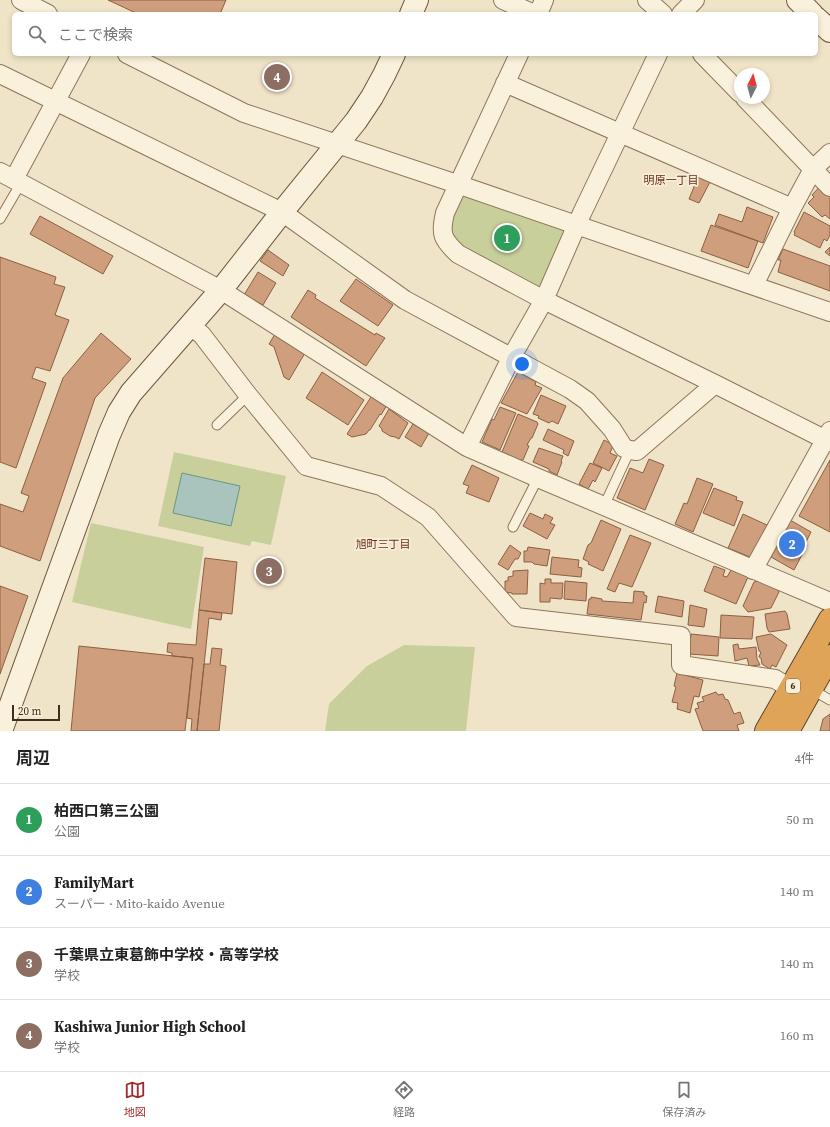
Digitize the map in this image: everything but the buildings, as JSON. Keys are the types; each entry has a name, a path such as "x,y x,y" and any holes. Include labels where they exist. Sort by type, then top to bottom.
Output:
{"highway":[{"name":"6","path":"766,731 801,689 826,648 830,619"},
{"name":"6","path":"789,731 801,689"}],"street":[{"path":"21,0 44,12"},
{"path":"412,12 417,0"},
{"path":"503,0 530,12"},
{"path":"539,12 544,0"},
{"path":"648,0 661,12"},
{"path":"683,12 694,0"},
{"path":"798,0 810,12"},
{"path":"818,20 830,32"},
{"path":"80,56 12,178 221,290 467,446 538,478 830,602"},
{"path":"131,56 244,113 457,184 830,312"},
{"path":"2,731 109,435 119,412 131,393 221,290 282,212 338,145 372,96 393,56"},
{"path":"518,56 444,213 442,235 449,246 458,254 544,300 828,438 753,570"},
{"path":"467,446 511,358 544,300 577,225 657,56"},
{"path":"704,56 734,87"},
{"path":"0,74 282,212 405,300 570,390 586,401 612,429 624,448 637,451 715,384"},
{"path":"505,84 792,208"},
{"path":"750,104 830,186"},
{"path":"754,285 813,169 830,153"},
{"path":"190,325 202,335 248,395 306,466 381,486 428,517 516,616 681,636 681,665 775,679 801,689"}],"lane":[{"path":"0,219 12,178"},
{"path":"217,425 248,395"},
{"path":"604,506 630,450"},
{"path":"513,527 538,478"},
{"path":"801,689 830,700"}],"green space":[{"path":"465,193 564,225 567,232 541,287 534,290 460,250 448,223 449,214"},
{"path":"174,452 286,476 271,545 252,541 250,546 158,526"},
{"path":"91,523 204,547 191,629 72,602"},
{"path":"404,645 475,647 466,731 325,731 329,704 367,666"}],"water":[{"path":"182,473 240,486 231,526 173,513"}],"place":[{"name":"Kashiwa Junior High School","path":"277,77"},
{"name":"柏西口第三公園","path":"507,238"},
{"name":"FamilyMart","path":"792,544"},
{"name":"千葉県立東葛飾中学校・高等学校","path":"269,571"}],"district":[{"name":"明原一丁目","path":"671,180"},
{"name":"旭町三丁目","path":"383,544"}]}
